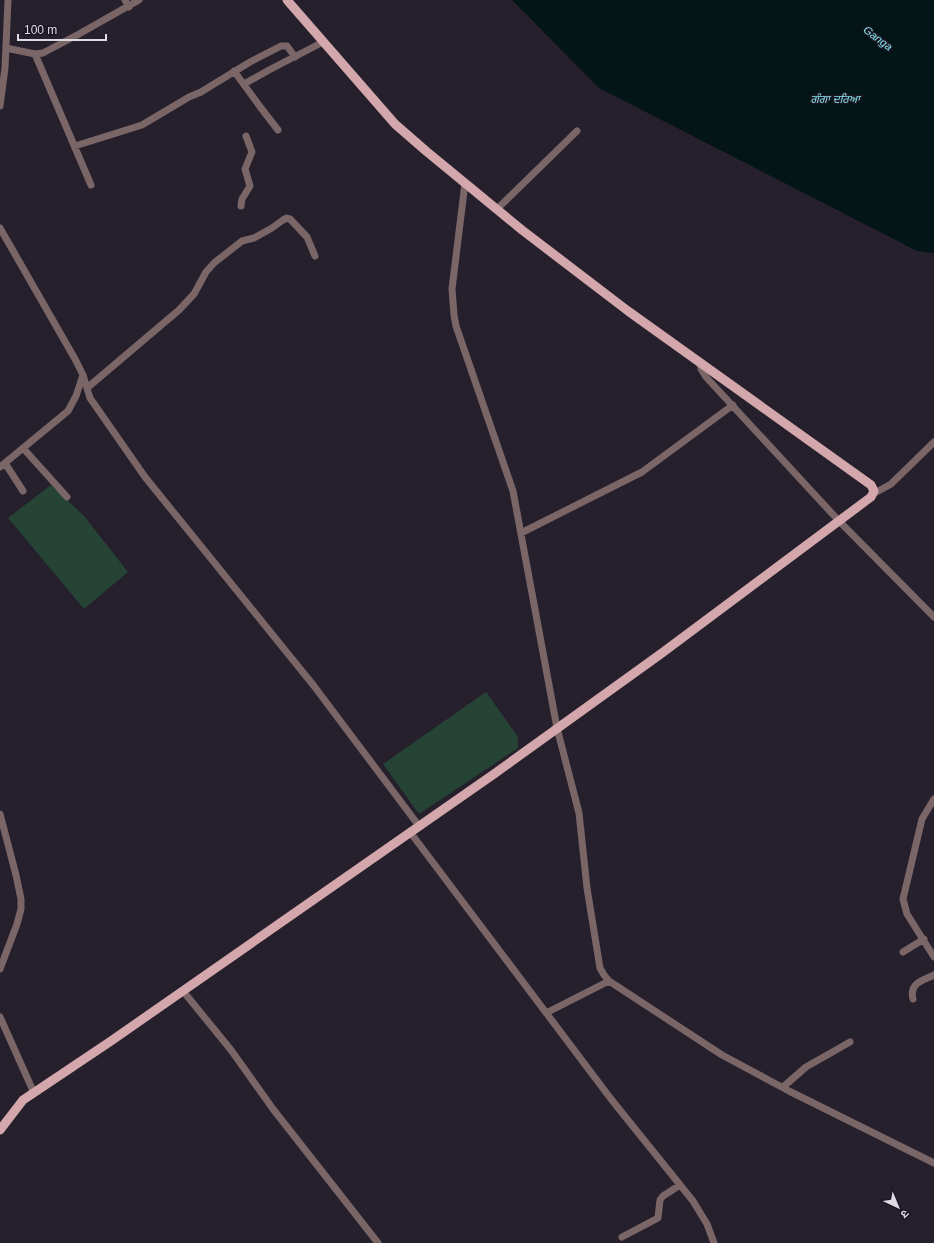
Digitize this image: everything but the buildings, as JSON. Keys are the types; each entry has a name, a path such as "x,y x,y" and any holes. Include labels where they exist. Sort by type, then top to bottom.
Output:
{"main road":[{"path":"0,1130 23,1100 183,991 557,728 662,653 873,494 874,489 871,485 628,311 496,209 426,152 395,124 287,0"}],"street":[{"path":"0,106 5,68 8,0"},
{"path":"125,0 129,7"},
{"path":"6,48 35,54 43,53 129,7 139,0"},
{"path":"244,84 323,42"},
{"path":"75,146 142,125 189,97 201,92 234,71 284,45 287,46 295,57"},
{"path":"35,54 92,185"},
{"path":"234,71 278,130"},
{"path":"496,209 577,131"},
{"path":"241,206 242,199 250,186 245,169 252,152 246,136"},
{"path":"465,183 452,289 454,315 456,326 513,491 557,728 579,813 587,888 599,961 604,975 609,981 722,1055 934,1163"},
{"path":"87,388 190,298 197,289 206,272 214,263 242,241 254,238 287,218 294,221 309,240 315,256"},
{"path":"0,228 75,359 83,375 90,398 145,477 314,686 419,826"},
{"path":"700,362 701,369 704,374 839,521 934,617"},
{"path":"23,491 2,465 68,411 76,396 83,375"},
{"path":"521,533 642,472 733,405"},
{"path":"873,494 891,484 934,442"},
{"path":"23,448 67,496"},
{"path":"934,799 922,819 903,899 908,914 924,938 934,957"},
{"path":"0,814 21,899 21,909 17,924 0,969"},
{"path":"410,832 611,1099 693,1201 707,1224 714,1243"},
{"path":"903,952 924,938"},
{"path":"913,1000 912,994 914,986 934,975"},
{"path":"546,1013 609,981"},
{"path":"183,991 378,1243"},
{"path":"0,1017 34,1093"},
{"path":"783,1087 806,1067 850,1042"},
{"path":"622,1237 658,1218 660,1215 660,1200 663,1196 680,1185"}],"green space":[{"path":"51,485 84,516 128,572 84,609 8,518"},
{"path":"486,692 518,737 518,748 419,814 383,764"}],"water":[{"name":"ਗੰਗਾ ਦਰਿਆ","path":"512,0 934,0 934,253 917,251 599,88"}],"water label":[{"name":"Ganga","path":"878,38"}]}
